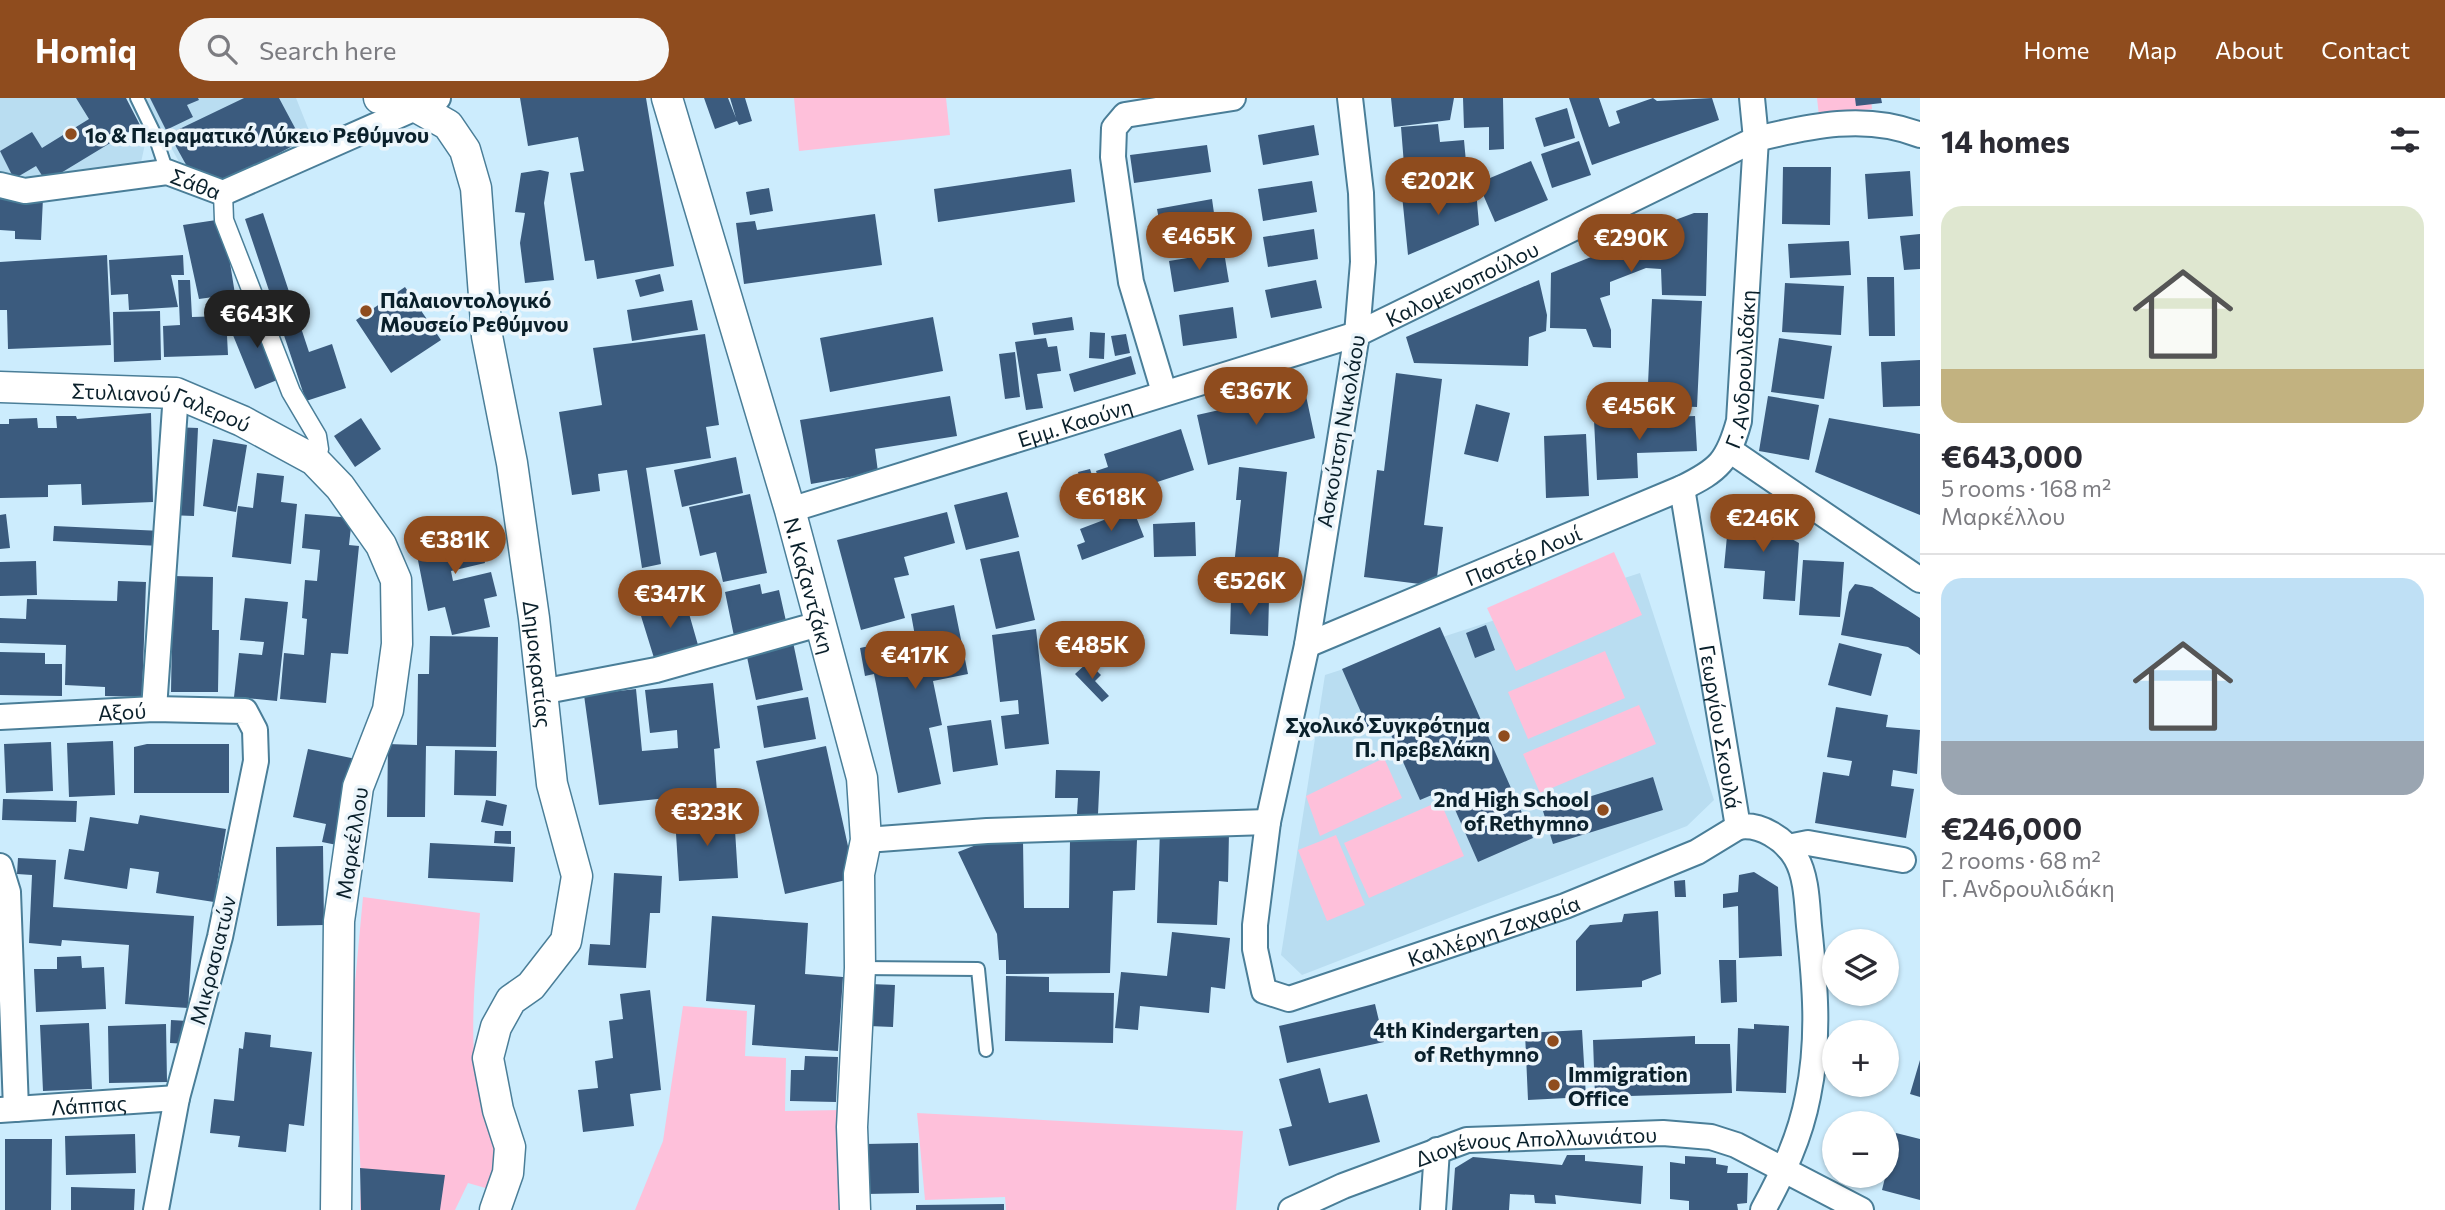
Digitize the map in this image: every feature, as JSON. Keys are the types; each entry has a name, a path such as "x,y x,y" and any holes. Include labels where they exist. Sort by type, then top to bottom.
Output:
{"street":[{"name":"Δημοκρατίας","path":"379,98 428,103 448,125 465,150 476,188 486,336 512,463 534,618 552,784 577,876 566,941 531,986 512,1000 496,1027 488,1058 498,1110 510,1147 508,1173 495,1210"},
{"name":"Ν. Καζαντζάκη","path":"667,98 790,509 862,778 866,840 859,874 860,968 852,1127 855,1210"},
{"path":"1164,393 1131,282 1113,157 1114,128 1125,116 1233,98"},
{"name":"Ασκούτση Νικολάου","path":"1259,967 1255,925 1268,822 1307,645 1357,334 1363,248 1361,193 1350,98"},
{"name":"Γ. Ανδρουλιδάκη","path":"1752,98 1756,139 1739,421 1731,451 1920,580"},
{"name":"Σάθα","path":"0,185 25,191 167,172 223,192 428,103"},
{"name":"Καλομενοπούλου","path":"1357,334 1756,139 1819,124 1875,123 1920,135"},
{"path":"223,192 224,220 291,392 317,436 319,449 314,460"},
{"name":"Εμμ. Καούνη","path":"790,509 1357,334"},
{"name":"Στυλιανού Γαλερού","path":"0,387 176,393 242,421 314,460"},
{"path":"154,709 176,393"},
{"name":"Παστέρ Λουί","path":"1307,645 1682,488 1713,472 1731,451"},
{"name":"Μαρκέλλου","path":"314,460 340,487 381,545 396,580 397,644 388,710 358,787 339,921 336,1210"},
{"name":"Γεωργίου Σκουλά","path":"1682,488 1738,827 1762,829 1788,848"},
{"path":"541,692 656,670 819,624"},
{"name":"Αξού","path":"0,717 154,709 246,711"},
{"name":"Μικρασιατών","path":"156,1210 177,1098 220,937 256,761 255,730 246,711"},
{"path":"866,840 987,831 1268,822"},
{"name":"Καλλέργη Ζαχαρία","path":"1259,967 1264,991 1289,999 1564,906 1697,852 1738,827"},
{"path":"1763,1210 1796,1143 1809,1095 1816,1012 1805,889 1799,864 1788,848 1808,843 1903,860"},
{"path":"0,866 8,892 10,920 8,1110"},
{"name":"Λάππας","path":"8,1110 177,1098"},
{"name":"Διογένους Απολλωνιάτου","path":"1291,1210 1343,1186 1467,1140 1689,1134 1736,1145 1861,1210"},
{"path":"1433,1210 1437,1150"}],"lane":[{"path":"137,98 154,133 167,172"},
{"path":"860,968 978,970 986,1050"}],"shaded area":[{"name":"1ο & Πειραματικό Λύκειο Ρεθύμνου","path":"0,98 126,98 145,144 140,167 26,188 0,180"},
{"path":"144,98 296,98 314,143 224,188 184,171"},
{"path":"794,98 946,98 950,135 799,151"},
{"path":"1817,98 1871,98 1872,109 1819,116"},
{"path":"1614,552 1642,615 1516,671 1487,608"},
{"name":"Σχολικό Συγκρότημα Π. Πρεβελάκη","path":"1640,573 1714,800 1687,826 1302,975 1281,955 1325,675"},
{"path":"1605,651 1625,698 1528,739 1508,692"},
{"path":"1639,705 1656,744 1540,793 1523,754"},
{"path":"1384,758 1402,798 1320,836 1306,796"},
{"path":"1440,801 1464,856 1369,898 1344,843"},
{"path":"1336,835 1365,905 1327,921 1298,850"},
{"path":"363,897 480,913 474,1060 482,1108 498,1159 499,1180 496,1191 468,1183 455,1210 360,1210 353,1004"},
{"path":"683,1006 747,1011 745,1056 786,1058 785,1111 842,1110 844,1210 635,1210 663,1141"},
{"path":"917,1113 1243,1131 1236,1210 1006,1210 1005,1197 925,1200"}],"building":[{"path":"76,98 126,98 140,125 46,182 36,166 14,179 0,151 32,132 42,148 89,119"},
{"path":"150,98 199,100 187,105 193,117 166,130"},
{"path":"244,98 279,98 302,141 225,182 189,170 169,134"},
{"path":"520,98 646,98 674,266 597,279 594,260 585,261 570,173 584,171 578,137 528,146"},
{"path":"704,98 728,98 736,118 730,98 745,98 752,121 739,125 737,121 715,129"},
{"path":"1391,98 1454,98 1450,120 1394,127"},
{"path":"1463,98 1503,98 1504,149 1489,150 1489,127 1464,128"},
{"path":"1569,98 1599,98 1609,127 1620,123 1616,111 1653,98 1657,101 1712,98 1719,120 1592,165"},
{"path":"1855,98 1881,98 1882,103 1856,106"},
{"path":"1567,108 1575,138 1544,147 1535,118"},
{"path":"1438,124 1440,142 1464,140 1468,184 1406,190 1401,127"},
{"path":"1314,125 1319,155 1263,165 1258,135"},
{"path":"1579,141 1591,175 1552,188 1541,154"},
{"path":"1207,145 1211,172 1134,183 1130,155"},
{"path":"1531,161 1548,200 1495,222 1478,183"},
{"path":"1783,167 1831,167 1830,225 1782,224"},
{"path":"1071,169 1075,202 938,222 934,189"},
{"path":"540,170 549,172 544,203 554,280 525,283 520,243 525,213 515,212 521,173"},
{"path":"1910,171 1913,216 1868,219 1865,174"},
{"path":"1312,181 1317,212 1263,221 1258,189"},
{"path":"769,188 773,211 750,215 746,192"},
{"path":"1476,190 1479,225 1408,255 1402,195"},
{"path":"0,196 43,198 41,240 15,239 15,231 0,230"},
{"path":"1212,199 1216,227 1162,236 1157,209"},
{"path":"263,213 309,352 332,344 346,388 306,401 245,219"},
{"path":"1694,213 1708,213 1706,296 1662,295 1661,269 1646,268 1610,282 1610,295 1600,298 1611,330 1611,348 1593,347 1586,329 1550,328 1551,273 1601,253 1621,254 1621,240"},
{"path":"875,214 882,265 744,284 736,223 755,221 757,230"},
{"path":"223,219 235,294 199,299 183,225"},
{"path":"1314,229 1318,259 1268,267 1263,237"},
{"path":"1920,234 1920,269 1904,270 1900,236"},
{"path":"1849,241 1851,275 1790,278 1788,244"},
{"path":"1224,252 1229,282 1174,292 1169,261"},
{"path":"107,255 111,345 8,349 7,310 0,310 0,262"},
{"path":"183,255 184,275 171,275 178,307 129,310 128,294 111,295 109,260"},
{"path":"660,274 664,291 640,297 635,280"},
{"path":"1867,277 1894,277 1895,336 1869,336"},
{"path":"178,280 190,280 192,317 226,316 228,355 164,357 163,326 180,325"},
{"path":"1316,280 1322,308 1271,318 1265,290"},
{"path":"1539,280 1547,315 1546,331 1529,337 1528,366 1414,363 1406,337"},
{"path":"1785,283 1844,286 1841,335 1782,332"},
{"path":"405,287 441,340 391,373 356,320"},
{"path":"245,298 246,312 229,314 228,299"},
{"path":"1652,299 1702,301 1697,407 1647,405"},
{"path":"692,300 698,330 632,341 627,310"},
{"path":"1233,307 1237,338 1183,346 1179,315"},
{"path":"259,310 287,376 255,389 228,323"},
{"path":"160,311 161,360 114,362 113,312"},
{"path":"933,317 943,371 830,392 820,338"},
{"path":"1072,317 1074,330 1034,335 1032,323"},
{"path":"1090,332 1105,333 1104,359 1089,358"},
{"path":"705,334 719,425 706,427 711,458 646,468 661,564 642,568 627,470 598,474 600,491 572,495 559,412 602,405 593,348"},
{"path":"1126,334 1130,353 1115,356 1111,336"},
{"path":"1046,338 1048,347 1057,346 1061,371 1037,374 1043,408 1026,410 1015,342"},
{"path":"1779,338 1832,346 1824,399 1771,392"},
{"path":"1015,352 1020,397 1005,399 999,354"},
{"path":"1131,356 1136,374 1074,392 1069,374"},
{"path":"1920,360 1920,406 1883,407 1881,362"},
{"path":"1396,373 1442,379 1424,525 1443,527 1436,586 1364,577 1377,470 1384,471"},
{"path":"1305,391 1315,438 1208,465 1197,415"},
{"path":"950,396 957,436 875,449 878,472 811,484 800,420"},
{"path":"1768,396 1819,405 1809,460 1759,451"},
{"path":"1476,404 1510,413 1498,462 1464,454"},
{"path":"151,413 153,502 82,505 81,484 48,485 48,497 0,498 0,424 9,424 9,419 37,418 38,428 57,428 56,416 76,416 77,419"},
{"path":"1695,416 1697,451 1637,453 1638,478 1597,480 1594,420"},
{"path":"361,418 381,449 355,467 334,436"},
{"path":"1829,418 1920,434 1920,515 1815,472"},
{"path":"172,427 198,428 194,516 168,515"},
{"path":"1181,429 1194,470 1105,499 1096,471 1108,467 1104,454"},
{"path":"1586,434 1589,496 1546,498 1544,436"},
{"path":"213,439 247,445 236,512 203,506"},
{"path":"736,457 743,493 682,507 674,470"},
{"path":"1239,467 1287,472 1274,598 1231,594 1241,500 1236,500"},
{"path":"1090,469 1094,481 1081,485 1078,472"},
{"path":"257,473 284,476 281,502 297,504 291,564 232,557 238,506 253,508"},
{"path":"1007,492 1019,537 966,550 954,505"},
{"path":"750,494 767,573 723,582 716,552 700,556 689,507"},
{"path":"1131,504 1144,537 1082,560 1077,545 1085,542 1080,529 1109,518 1107,512"},
{"path":"1730,504 1799,543 1795,601 1763,599 1765,571 1724,568"},
{"path":"947,512 955,543 904,557 909,575 894,578 905,618 861,630 837,540"},
{"path":"6,514 10,548 0,549 0,515"},
{"path":"305,514 352,518 349,545 359,546 348,654 331,653 326,703 280,699 284,653 304,655 307,619 302,618 305,580 317,581 320,550 302,548"},
{"path":"475,521 485,563 451,571 453,581 491,572 497,596 484,599 490,627 452,635 445,607 428,611 413,535"},
{"path":"1195,522 1196,556 1154,557 1153,524"},
{"path":"54,526 162,531 161,546 53,541"},
{"path":"1019,551 1035,620 996,629 980,559"},
{"path":"1803,560 1844,562 1840,617 1799,615"},
{"path":"36,561 37,595 0,596 0,562"},
{"path":"173,576 213,577 212,630 219,630 218,692 171,692"},
{"path":"118,581 146,582 142,697 105,696 105,687 65,685 66,645 0,643 0,618 26,619 27,599 117,601"},
{"path":"760,584 762,594 779,590 788,630 735,641 725,592"},
{"path":"1855,584 1872,587 1920,618 1920,655 1908,647 1841,635 1849,592"},
{"path":"1231,597 1269,599 1268,636 1230,634"},
{"path":"245,598 288,602 277,701 234,697 239,653 262,655 264,642 240,640"},
{"path":"686,603 698,645 654,658 641,616"},
{"path":"954,605 968,674 933,681 942,725 929,728 941,784 898,793 874,674 865,676 860,648 915,636 911,614"},
{"path":"1486,625 1495,650 1475,658 1466,633"},
{"path":"1440,627 1533,838 1478,862 1446,789 1420,800 1388,728 1371,735 1342,669"},
{"path":"1036,629 1049,744 1005,749 1001,716 1019,714 1018,700 1000,702 992,635"},
{"path":"430,636 498,637 496,747 426,746 425,817 387,817 388,744 417,745 418,674 429,674"},
{"path":"793,642 803,690 756,700 746,652"},
{"path":"1839,643 1882,654 1871,696 1828,685"},
{"path":"0,652 45,653 45,664 62,664 62,696 0,695"},
{"path":"1088,662 1101,675 1095,681 1109,696 1102,702 1075,674"},
{"path":"713,683 720,748 714,749 717,793 599,805 584,695 636,689 642,751 678,748 677,730 650,733 645,690"},
{"path":"808,697 816,739 764,748 757,706"},
{"path":"1836,707 1888,715 1886,727 1920,730 1917,774 1893,770 1891,786 1914,789 1906,838 1815,823 1823,772 1849,776 1852,761 1827,757"},
{"path":"991,720 998,765 953,772 947,726"},
{"path":"113,741 115,795 69,797 67,743"},
{"path":"51,742 53,791 6,793 4,744"},
{"path":"147,744 229,744 229,793 134,793 134,747"},
{"path":"826,746 855,878 785,894 756,761"},
{"path":"308,749 356,759 337,845 322,842 326,824 293,817"},
{"path":"455,750 497,751 496,796 454,795"},
{"path":"1056,770 1100,771 1098,814 1077,814 1078,798 1055,798"},
{"name":"2nd High School of Rethymno","path":"1653,777 1663,810 1553,844 1543,811"},
{"path":"3,799 77,801 76,822 2,820"},
{"path":"486,800 507,805 503,826 481,822"},
{"path":"734,814 738,878 679,881 675,818"},
{"path":"140,815 226,829 214,902 156,893 159,872 130,868 127,889 64,879 69,849 84,851 90,817 138,824"},
{"path":"1160,829 1229,832 1228,882 1219,881 1217,925 1157,923"},
{"path":"495,831 511,831 511,844 494,843"},
{"path":"989,840 1023,840 1024,908 1069,908 1070,841 1137,840 1135,890 1113,891 1110,973 1006,974 1006,960 999,960 997,934 958,852"},
{"path":"430,843 515,847 513,882 428,878"},
{"path":"323,846 324,925 277,926 276,847"},
{"path":"18,858 56,860 53,907 194,916 188,1008 125,1004 129,945 62,940 61,946 29,943 32,875 17,874"},
{"path":"1754,872 1778,887 1782,956 1739,958 1738,906 1723,908 1723,894 1738,892 1739,875"},
{"path":"614,873 662,876 660,913 650,913 646,968 588,965 590,944 610,945"},
{"path":"1685,880 1686,897 1675,897 1674,881"},
{"path":"1658,911 1661,974 1642,981 1642,987 1576,991 1576,941 1590,925 1622,922 1624,914"},
{"path":"712,916 808,923 805,974 843,977 838,1051 752,1045 755,1005 706,1001"},
{"path":"1172,932 1230,938 1225,989 1211,987 1209,1013 1140,1006 1138,1030 1115,1028 1121,972 1167,976"},
{"path":"81,956 82,968 104,967 106,1009 36,1012 34,969 57,969 57,957"},
{"path":"1719,960 1736,960 1737,1002 1721,1003"},
{"path":"1006,976 1049,977 1049,992 1114,993 1113,1043 1005,1041"},
{"path":"871,984 895,985 893,1027 869,1026"},
{"path":"650,990 661,1090 630,1094 634,1126 583,1132 578,1090 598,1088 595,1061 613,1058 609,1021 623,1019 620,994"},
{"path":"1375,1004 1384,1042 1287,1063 1279,1026"},
{"path":"171,1020 188,1021 187,1044 170,1043"},
{"path":"89,1023 92,1089 43,1091 40,1025"},
{"path":"166,1024 167,1082 109,1083 108,1026"},
{"path":"1754,1024 1789,1026 1786,1093 1736,1091 1738,1028 1754,1029"},
{"path":"1582,1030 1586,1097 1528,1100 1525,1033"},
{"path":"245,1032 271,1035 270,1047 312,1052 304,1126 289,1124 286,1152 238,1147 240,1136 210,1133 214,1099 234,1101 239,1048 243,1049"},
{"path":"1695,1036 1695,1044 1730,1044 1732,1093 1595,1097 1593,1040"},
{"path":"805,1056 838,1057 836,1102 790,1101 791,1070 804,1070"},
{"path":"1920,1060 1920,1097 1910,1094"},
{"path":"1320,1068 1329,1103 1367,1094 1380,1142 1289,1166 1279,1129 1292,1126 1279,1079"},
{"path":"135,1134 136,1173 66,1175 65,1136"},
{"path":"1899,1134 1920,1139 1920,1200 1882,1190 1899,1188"},
{"path":"5,1139 52,1139 51,1210 5,1210"},
{"path":"918,1143 919,1193 866,1194 865,1144"},
{"path":"1567,1155 1585,1155 1585,1161 1643,1166 1641,1204 1555,1195 1556,1204 1535,1203 1534,1195 1510,1194 1509,1210 1452,1210 1455,1168 1473,1157 1562,1165"},
{"path":"1685,1156 1716,1158 1716,1164 1728,1166 1727,1173 1748,1173 1747,1203 1737,1204 1738,1210 1689,1210 1689,1201 1670,1199 1670,1162 1685,1164"},
{"path":"360,1168 445,1175 440,1210 361,1210"},
{"path":"71,1187 135,1189 134,1210 71,1210"},
{"path":"1004,1204 1004,1210 916,1210 916,1205"}],"place":[{"name":"1ο & Πειραματικό Λύκειο Ρεθύμνου","path":"71,134"},
{"name":"Παλαιοντολογικό Μουσείο Ρεθύμνου","path":"366,311"},
{"name":"Σχολικό Συγκρότημα Π. Πρεβελάκη","path":"1504,736"},
{"name":"2nd High School of Rethymno","path":"1603,810"},
{"name":"4th Kindergarten of Rethymno","path":"1553,1041"},
{"name":"Immigration Office","path":"1554,1085"}]}
